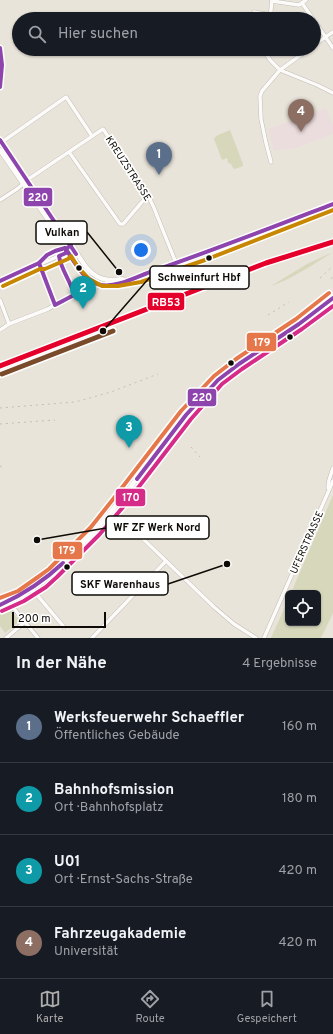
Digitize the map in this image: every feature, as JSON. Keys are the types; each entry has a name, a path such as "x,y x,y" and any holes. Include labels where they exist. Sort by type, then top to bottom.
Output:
{"main road":[{"path":"0,48 2,71 0,87"},
{"path":"0,605 9,602 32,589 53,573 95,531 113,510 186,415 213,385 235,367 275,341 332,300"}],"street":[{"path":"271,12 272,0 299,5 306,0"},
{"path":"302,3 308,12"},
{"path":"321,31 333,48"},
{"path":"321,40 333,32"},
{"path":"269,56 271,61 280,70 333,93"},
{"path":"271,162 263,129 260,96 265,87 280,70 300,56"},
{"path":"290,63 290,74"},
{"name":"KREUZSTRASSE","path":"1,141 66,97 92,136 103,129 148,194 176,263"},
{"path":"0,200 92,136"},
{"path":"1,141 25,182"},
{"path":"0,150 25,182 69,247 93,274 100,278 113,280 140,276"},
{"path":"70,152 122,224 148,194"},
{"path":"0,330 9,324 48,309 64,299 101,285 132,279 203,254 333,204"},
{"path":"0,281 39,263 43,263 66,254 69,247"},
{"path":"39,263 59,248 69,247"},
{"path":"69,247 84,276 101,285"},
{"path":"39,263 55,305"},
{"path":"0,300 9,324"},
{"name":"UFERSTRASSE","path":"328,490 329,480 333,468"},
{"name":"UFERSTRASSE","path":"264,638 333,481"},
{"path":"113,510 214,607 234,624 256,638"},
{"path":"92,638 166,561"},
{"path":"32,589 64,627"},
{"path":"9,602 38,638"},
{"path":"6,638 26,622"}],"shaded area":[{"path":"326,108 333,125 333,134 296,148 274,151 268,129"}],"green space":[{"path":"230,130 243,164 243,166 235,169 228,163 227,158 222,160 214,139 216,136"},
{"path":"333,252 294,276 271,286 307,264"},
{"path":"333,495 333,613 321,638 271,638 285,607 285,626 321,626 321,590 292,590"},
{"path":"8,607 20,621 5,633 0,626 0,610"}],"railway":[{"path":"320,278 333,266"},
{"path":"268,315 289,302"},
{"path":"0,408 75,402 111,392 158,374"},
{"path":"0,424 55,420"},
{"path":"191,447 200,457"},
{"path":"0,466 4,468"}],"transit line":[{"name":"220","path":"0,48 2,65 0,87"},
{"name":"220","path":"0,140 76,254"},
{"name":"220","path":"66,249 80,271 90,280 101,285 114,285 221,247 333,204"},
{"path":"3,286 40,269 45,269 68,259 71,256 78,267 89,279 102,286 118,286 141,282 205,260 333,210"},
{"name":"RB53","path":"0,366 266,263 333,242"},
{"name":"220","path":"39,263 55,305 74,295 59,256 66,253 66,249 71,245"},
{"name":"220","path":"0,281 39,263 47,255 65,248"},
{"name":"179","path":"0,598 18,591 49,569 91,527 181,411 214,376 236,359 296,319 329,293"},
{"name":"220","path":"137,479 186,415 218,380 239,364 299,324 333,298"},
{"name":"170","path":"2,611 24,601 46,587 99,535 124,506 191,419 222,384 333,306"},
{"path":"2,374 113,331"},
{"name":"220","path":"0,605 33,587 49,576 63,563"}],"place":[{"name":"Fahrzeugakademie","path":"301,132"},
{"name":"Werksfeuerwehr Schaeffler","path":"159,175"},
{"name":"Vulkan","path":"119,272"},
{"name":"Bahnhofsmission","path":"83,309"},
{"name":"Schweinfurt Hbf","path":"103,331"},
{"name":"U01","path":"129,448"},
{"name":"WF ZF Werk Nord","path":"37,540"},
{"name":"SKF Warenhaus","path":"227,564"}]}
